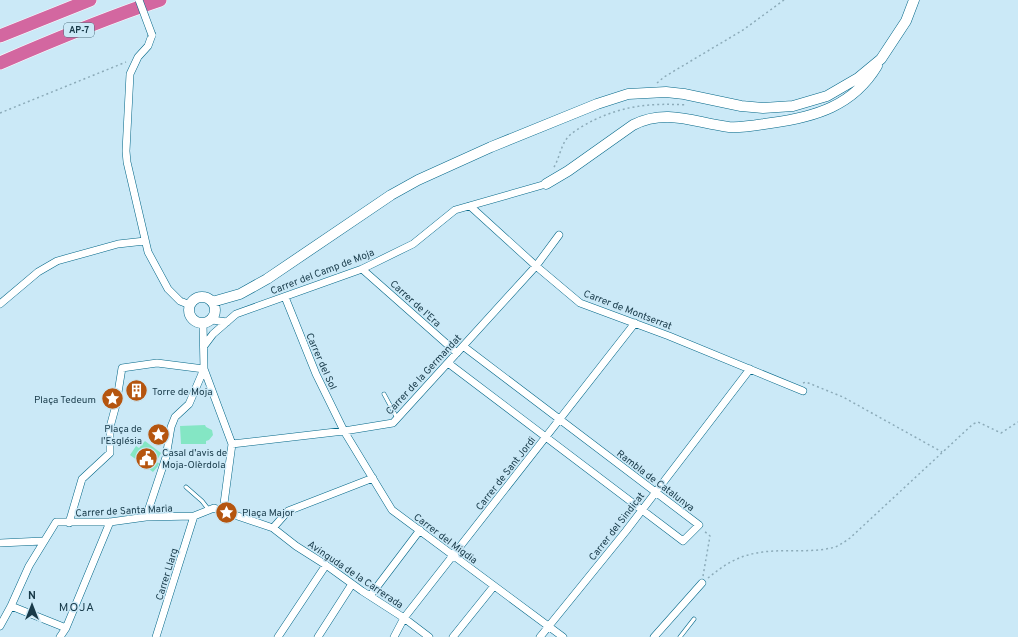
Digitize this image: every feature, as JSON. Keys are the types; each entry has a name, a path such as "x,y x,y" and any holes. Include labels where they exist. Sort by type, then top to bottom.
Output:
{"highway":[{"name":"AP-7","path":"0,36 90,0"},
{"name":"AP-7","path":"0,63 134,8 160,0"}],"street":[{"path":"139,0 152,35 148,46 138,57 130,74 126,151 128,171 148,252 168,289 180,301 190,305"},
{"path":"546,184 644,120 654,118 685,117 715,125 744,127 809,116 827,109 854,94 870,76 906,21 914,0"},
{"path":"212,302 240,294 267,279 391,195 438,170 597,104 628,94 666,92 684,94 752,108 793,106 827,96 858,78 881,59"},
{"name":"Carrer del Camp de Moja","path":"204,346 213,334 236,314 362,269 413,244 455,210 546,184"},
{"name":"Carrer de Montserrat","path":"470,206 536,266 580,303 635,323 803,391"},
{"name":"Carrer de la Germandat","path":"232,444 344,431 394,423 536,266 558,235"},
{"path":"0,304 38,272 57,261 118,244 145,241"},
{"name":"Carrer de l'Era","path":"362,269 456,353"},
{"path":"223,511 232,444 204,369 204,346 207,322 215,313 214,305 209,299 200,297 190,305 190,316 196,322 207,322 227,322"},
{"name":"Carrer del Sol","path":"284,297 316,374 344,431"},
{"name":"Carrer de Sant Jordi","path":"394,637 404,618 635,323"},
{"name":"Rambla de Catalunya","path":"448,363 683,541 698,525 463,346"},
{"path":"69,523 82,479 110,453 110,427 116,405 122,368 157,363 204,369"},
{"path":"146,517 166,457 171,427 175,417 189,404 204,369"},
{"name":"Carrer del Sindicat","path":"540,637 642,510 750,369"},
{"name":"Carrer del Migdia","path":"344,431 392,510 563,637"},
{"path":"194,516 214,508 273,528 288,511 373,478"},
{"name":"Carrer de Santa Maria","path":"43,541 56,522 110,522 146,517 194,516"},
{"name":"Carrer Llarg","path":"156,637 173,588 194,516"},
{"path":"60,637 66,628 110,522"},
{"name":"Avinguda de la Carrerada","path":"273,528 296,546 404,618 429,637"},
{"path":"370,596 420,530"},
{"path":"0,543 43,541"},
{"path":"0,626 11,606 29,566 43,541"},
{"path":"278,637 326,565"},
{"path":"654,637 702,583"},
{"path":"318,637 352,584"},
{"path":"453,637 494,586"},
{"path":"11,606 66,628"}],"lane":[{"path":"384,394 397,419"},
{"path":"186,487 202,501 209,510"},
{"path":"680,637 694,619"}],"path":[{"path":"645,93 664,77 743,30 784,0"},
{"path":"0,113 138,57"},
{"path":"793,387 806,382 843,397 942,452"},
{"path":"702,583 733,560 749,554 832,548 843,543 973,424 978,422 1001,433 1018,422"},
{"path":"698,525 710,536 702,583"}],"building":[{"name":"Torre de Moja","path":"135,387 139,387 141,388 141,396 135,397 132,394 132,390"},
{"path":"205,425 212,430 213,435 206,441 206,444 181,444 180,426"},
{"name":"Casal d'avis de Moja-Olèrdola","path":"145,441 161,453 156,462 159,463 158,466 153,472 130,455 136,446 139,448"}],"place":[{"name":"Torre de Moja","path":"137,391"},
{"name":"Plaça Tedeum","path":"112,399"},
{"name":"Plaça de l'Església","path":"158,434"},
{"name":"Casal d'avis de Moja-Olèrdola","path":"146,458"},
{"name":"Plaça Major","path":"226,512"}],"district":[{"name":"MOJA","path":"77,607"}]}
